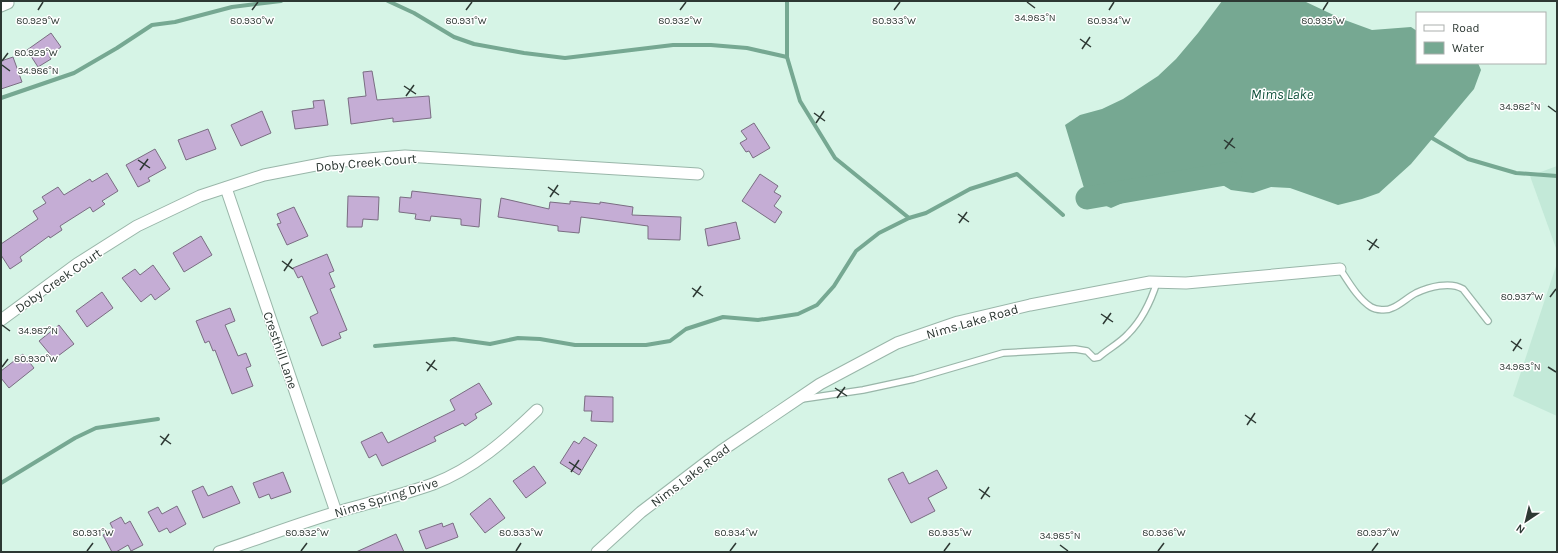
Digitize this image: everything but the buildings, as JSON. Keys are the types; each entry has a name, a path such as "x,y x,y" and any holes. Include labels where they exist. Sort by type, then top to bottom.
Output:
{"street":[{"name":"Doby Creek Court","path":"1,320 78,264 137,226 200,196 264,175 331,162 405,156 698,174"},
{"name":"Cresthill Lane","path":"226,188 336,512"},
{"name":"Nims Lake Road","path":"597,552 641,512 721,451 820,384 897,343 958,322 1082,294 1150,282 1186,283 1340,269"},
{"name":"Nims Spring Drive","path":"219,552 336,512 434,484 461,470 489,452 519,428 537,410"}],"lane":[{"path":"1340,269 1371,307 1377,309 1392,309 1416,293 1433,287 1444,285 1458,286 1463,289 1488,321"},
{"path":"797,400 863,390 914,379 1003,353 1075,349 1087,351 1094,358 1099,357 1129,334 1144,313 1153,295 1157,282"}],"shaded area":[{"path":"1557,166 1557,251 1530,176"},
{"path":"1557,263 1557,416 1513,396"}],"water":[{"name":"Mims Lake","path":"1222,1 1304,1 1342,19 1372,30 1411,27 1416,30 1416,64 1478,64 1481,70 1474,89 1411,164 1379,193 1362,199 1338,205 1290,188 1271,187 1253,193 1231,190 1214,180 1183,177 1111,208 1087,198 1065,125 1080,115 1102,109 1123,99 1158,76 1176,59"}],"waterway":[{"path":"1,98 74,73 117,48 152,25 175,22 232,7 281,1"},
{"path":"388,1 414,13 454,37 474,44 524,53 565,58 673,45 711,45 747,48 787,57"},
{"path":"787,1 787,57 800,101 835,158 909,218"},
{"path":"1432,138 1468,159 1516,173 1557,176"},
{"path":"1087,198 1231,173"},
{"path":"375,346 454,339 490,344 518,338 540,339 575,345 646,345 670,341 686,329 723,317 758,320 798,314 817,305 834,286 856,251 879,233 909,218 926,213 970,189 1017,174 1063,215"},
{"path":"1,483 75,438 96,428 158,419"}]}
